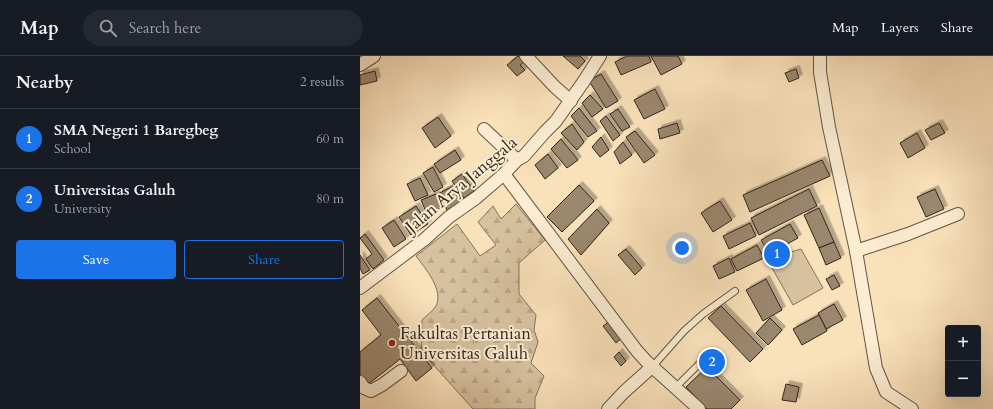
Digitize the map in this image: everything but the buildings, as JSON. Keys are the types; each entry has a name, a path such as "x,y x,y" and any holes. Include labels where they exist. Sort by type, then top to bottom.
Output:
{"street":[{"path":"360,65 374,56"},
{"path":"526,56 555,87 571,101"},
{"name":"Jalan Arya Janggala","path":"360,288 425,239 449,217 476,198 504,174 517,160 524,156 556,121 571,101 600,56"},
{"path":"820,56 820,72 829,127 856,251 875,363 886,392 912,409"},
{"path":"484,129 517,160"},
{"path":"504,174 637,351 647,362 699,409"},
{"path":"856,251 908,234 958,214"},
{"path":"608,409 624,392 653,366"},
{"path":"360,382 364,388 371,391 382,386 401,371"}],"lane":[{"path":"653,366 703,314 735,291"},
{"path":"676,387 707,356"}],"green space":[{"path":"516,204 545,240 519,263 519,294 536,315 534,330 538,342 531,363 544,376 535,398 535,409 473,409 421,351 422,320 436,306 438,293 436,286 416,256 457,224 480,256 496,245 478,222 493,206 501,219"},
{"path":"801,249 823,288 793,305 767,259"}],"place":[{"name":"SMA Negeri 1 Baregbeg","path":"777,254"},
{"name":"Fakultas Pertanian Universitas Galuh","path":"392,343"},
{"name":"Universitas Galuh","path":"712,362"}]}
